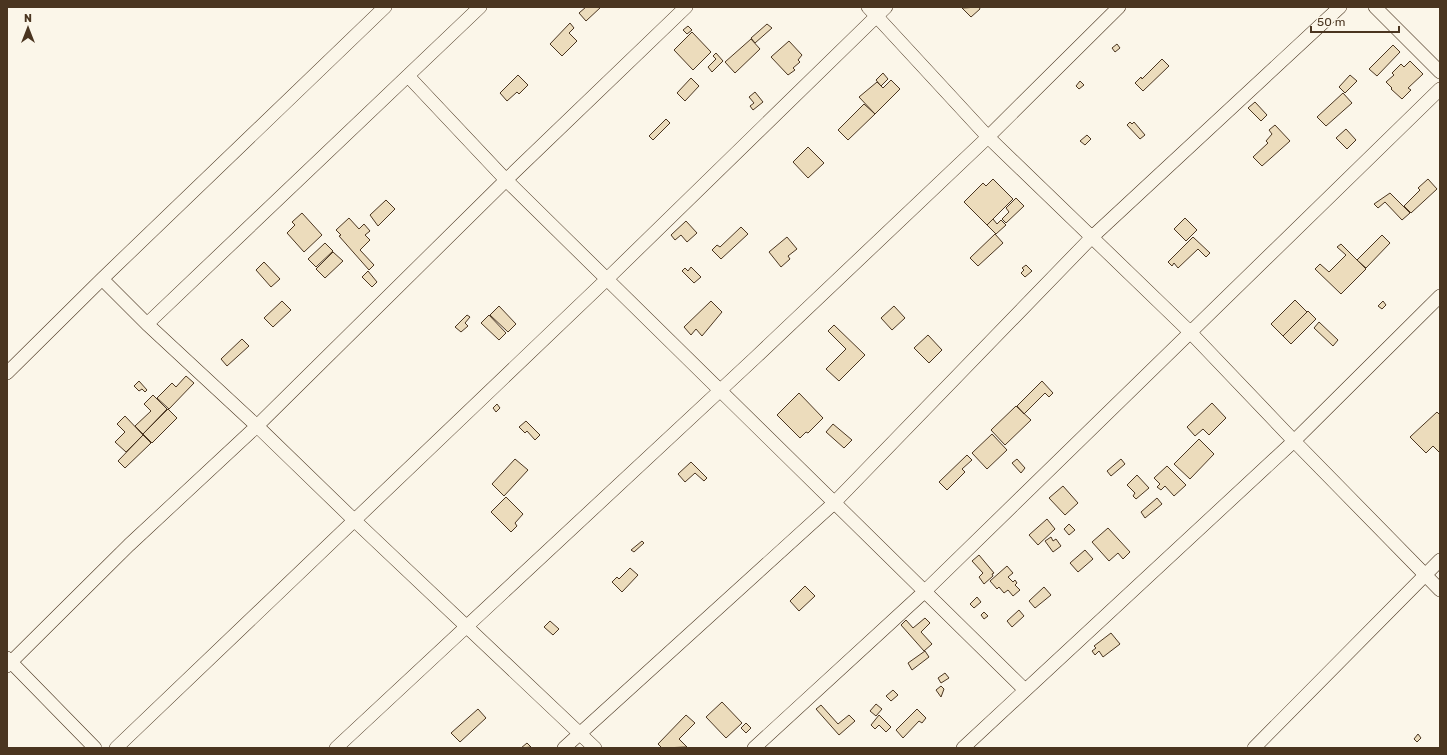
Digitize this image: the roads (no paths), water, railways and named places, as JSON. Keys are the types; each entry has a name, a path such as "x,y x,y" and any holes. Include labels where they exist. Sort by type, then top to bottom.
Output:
{"street":[{"path":"7,373 102,279 385,7"},
{"path":"147,324 480,7"},
{"path":"95,748 8,662 257,426 506,180 686,7"},
{"path":"336,748 720,390 988,137 1119,7"},
{"path":"564,748 834,503 1091,238 1340,7"},
{"path":"1375,7 1440,72"},
{"path":"116,748 607,279 877,10 988,137 1190,332 1440,590"},
{"path":"408,76 506,180 1025,690"},
{"path":"754,748 924,592 1440,89"},
{"path":"102,279 147,324 257,426 354,520 596,748"},
{"path":"963,748 1294,441 1440,296"},
{"path":"1254,748 1440,560"}]}
